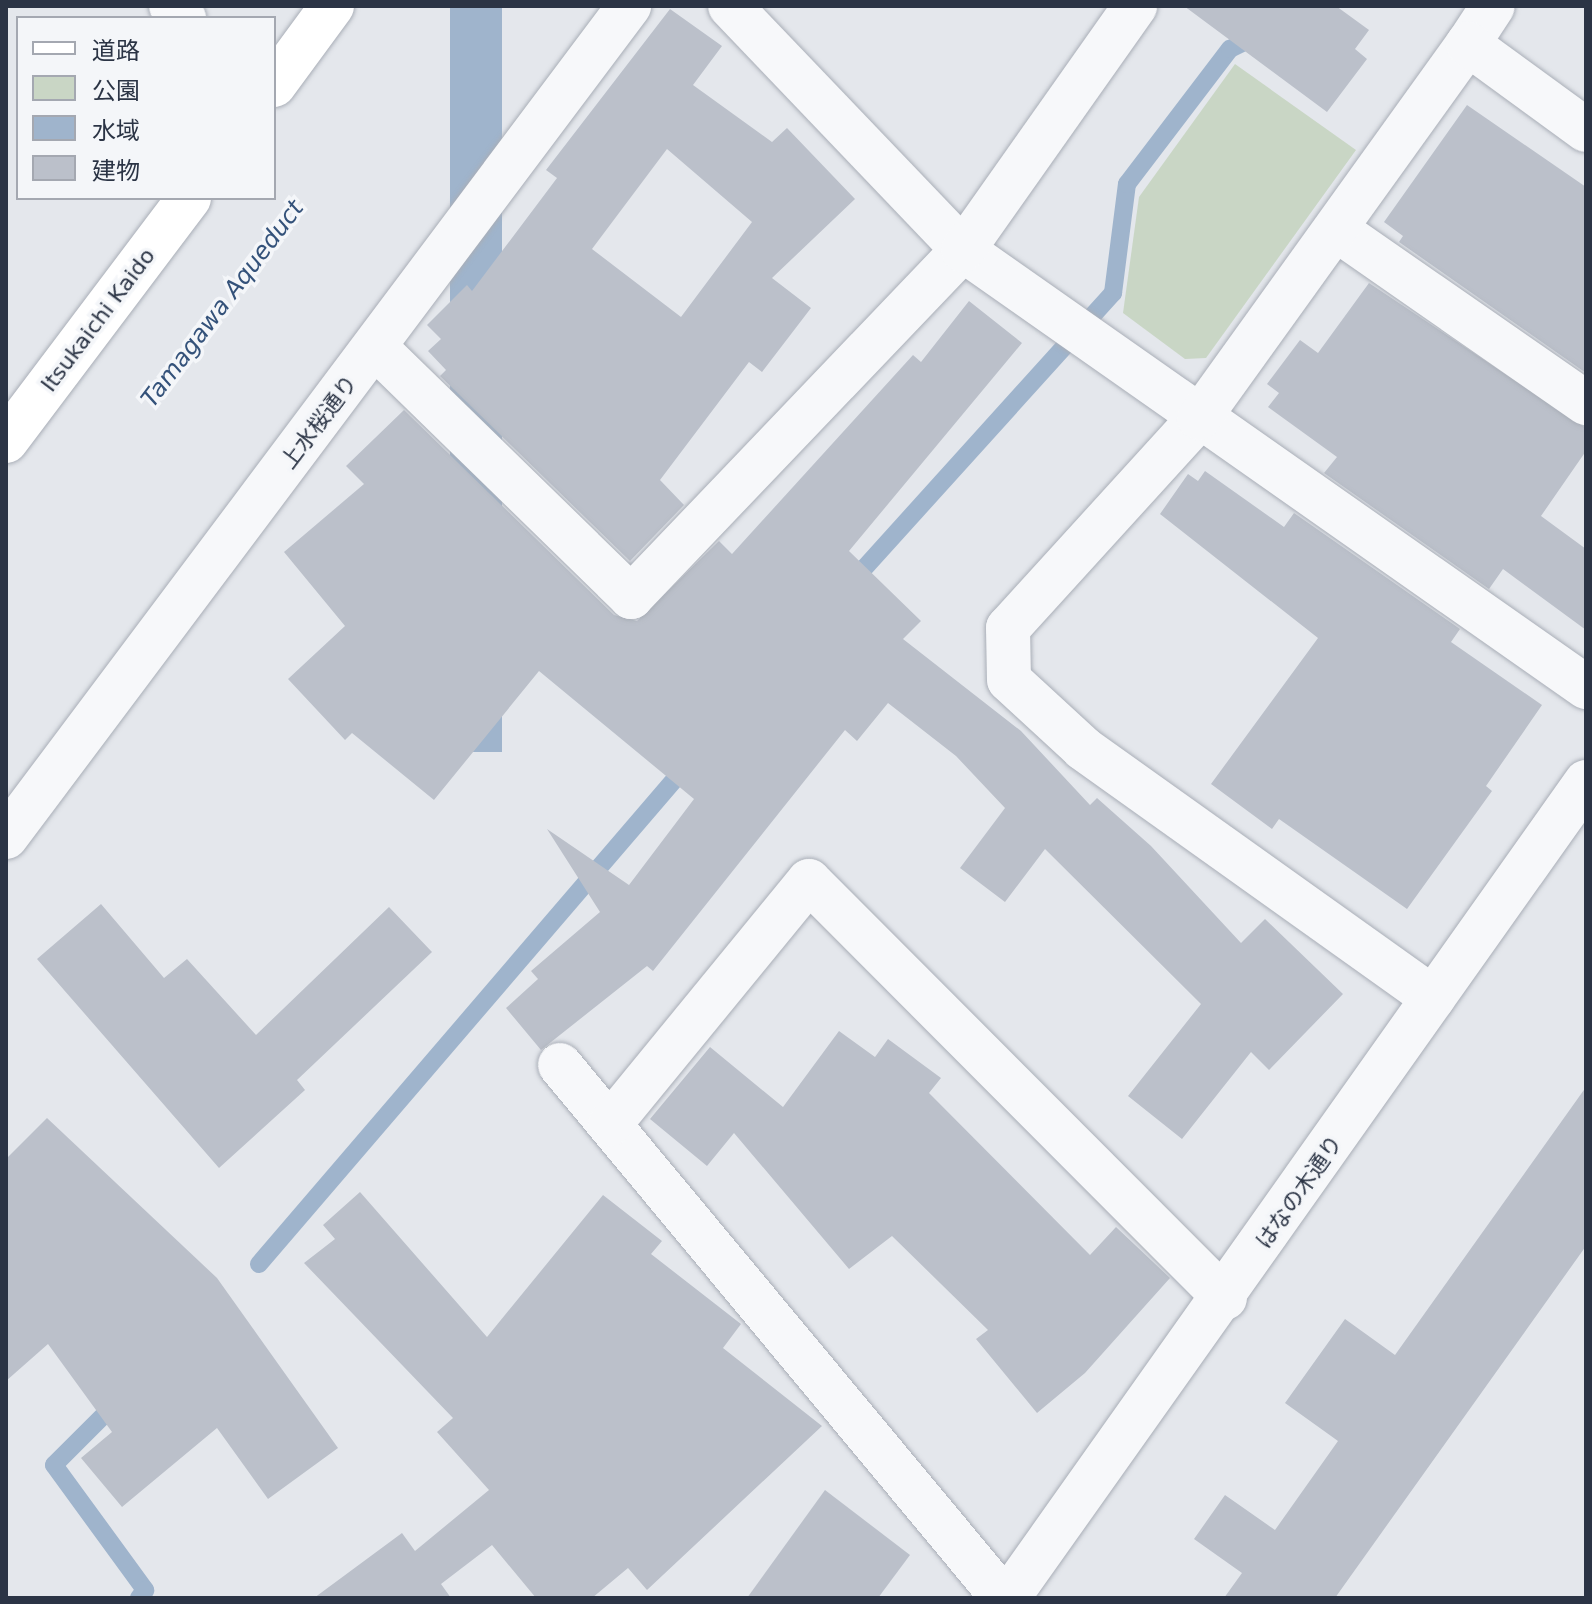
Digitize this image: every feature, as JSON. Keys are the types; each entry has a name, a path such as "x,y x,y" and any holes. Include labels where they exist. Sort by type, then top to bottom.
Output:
{"main road":[{"path":"276,82 332,6"},
{"name":"Itsukaichi Kaido","path":"6,441 187,200"}],"street":[{"name":"上水桜通り","path":"6,837 629,6"},
{"path":"730,6 963,250 1586,687"},
{"path":"375,347 631,597 963,250 1135,6"},
{"path":"1433,998 1083,748 1009,680 1008,628 1199,418 1337,230 1493,6"},
{"path":"1468,44 1586,130"},
{"path":"1337,230 1586,403"},
{"name":"はなの木通り","path":"1005,1598 1225,1298 1586,782"},
{"path":"610,1124 809,881 1225,1298"},
{"path":"560,1065 1005,1598"}],"green space":[{"path":"1235,64 1356,150 1206,358 1185,359 1123,313 1139,197"}],"water":[{"path":"450,6 502,6 502,752 450,752"}],"building":[{"path":"1184,6 1336,6 1369,30 1355,49 1367,59 1327,112"},
{"path":"670,9 722,46 693,85 772,142 787,128 855,199 772,278 811,308 762,372 749,362 660,480 684,505 630,561 440,376 446,370 428,351 441,339 427,325 467,285 472,291 557,178 546,170","holes":["667,149 752,222 681,317 592,249"]},
{"path":"1467,105 1586,187 1586,373 1399,242 1403,236 1384,222"},
{"path":"1369,283 1586,428 1586,451 1541,516 1586,549 1586,630 1503,569 1489,589 1324,473 1337,457 1268,407 1279,393 1267,384 1300,340 1318,353"},
{"path":"969,301 1022,343 849,551 921,621 903,639 1021,731 1090,805 1097,798 1151,846 1241,943 1265,919 1343,994 1269,1070 1251,1052 1182,1139 1128,1096 1201,1004 1045,849 1005,902 960,868 1005,808 956,756 888,703 857,741 845,730 653,971 647,966 541,1050 506,1008 538,979 531,971 600,912 547,829 629,885 694,799 539,671 434,800 352,733 345,740 288,679 345,626 284,552 364,484 346,466 404,410 614,615 637,621 719,541 732,554 913,355 921,362"},
{"path":"1205,471 1284,527 1294,513 1460,629 1451,642 1542,705 1486,786 1492,791 1407,909 1279,819 1272,829 1211,784 1318,638 1160,514 1188,474 1198,481"},
{"path":"101,904 164,978 187,959 256,1035 389,907 432,952 297,1080 305,1090 219,1168 37,959"},
{"path":"839,1031 875,1057 888,1039 941,1078 929,1093 1090,1255 1116,1227 1170,1278 1085,1373 1037,1413 976,1339 988,1330 892,1236 849,1269 734,1133 707,1166 650,1119 710,1047 783,1107"},
{"path":"1586,1087 1586,1246 1335,1598 1224,1598 1242,1573 1194,1539 1225,1495 1275,1530 1338,1441 1285,1403 1345,1319 1395,1355"},
{"path":"47,1118 217,1278 338,1448 268,1499 217,1428 122,1507 81,1458 112,1432 48,1344 6,1381 6,1159"},
{"path":"360,1192 487,1337 603,1195 662,1241 651,1254 741,1324 723,1348 822,1426 647,1590 628,1568 592,1598 536,1598 492,1545 441,1584 451,1598 314,1598 402,1533 415,1551 489,1490 437,1432 453,1418 304,1263 335,1239 323,1225"},
{"path":"825,1490 910,1555 878,1598 747,1598"}],"waterway":[{"path":"849,585 1113,293 1127,184 1230,49 1259,35 1279,6"},
{"path":"259,1264 687,765"},
{"path":"117,1402 54,1465 145,1590 139,1598"}],"water label":[{"name":"Tamagawa Aqueduct","path":"223,304"}]}
